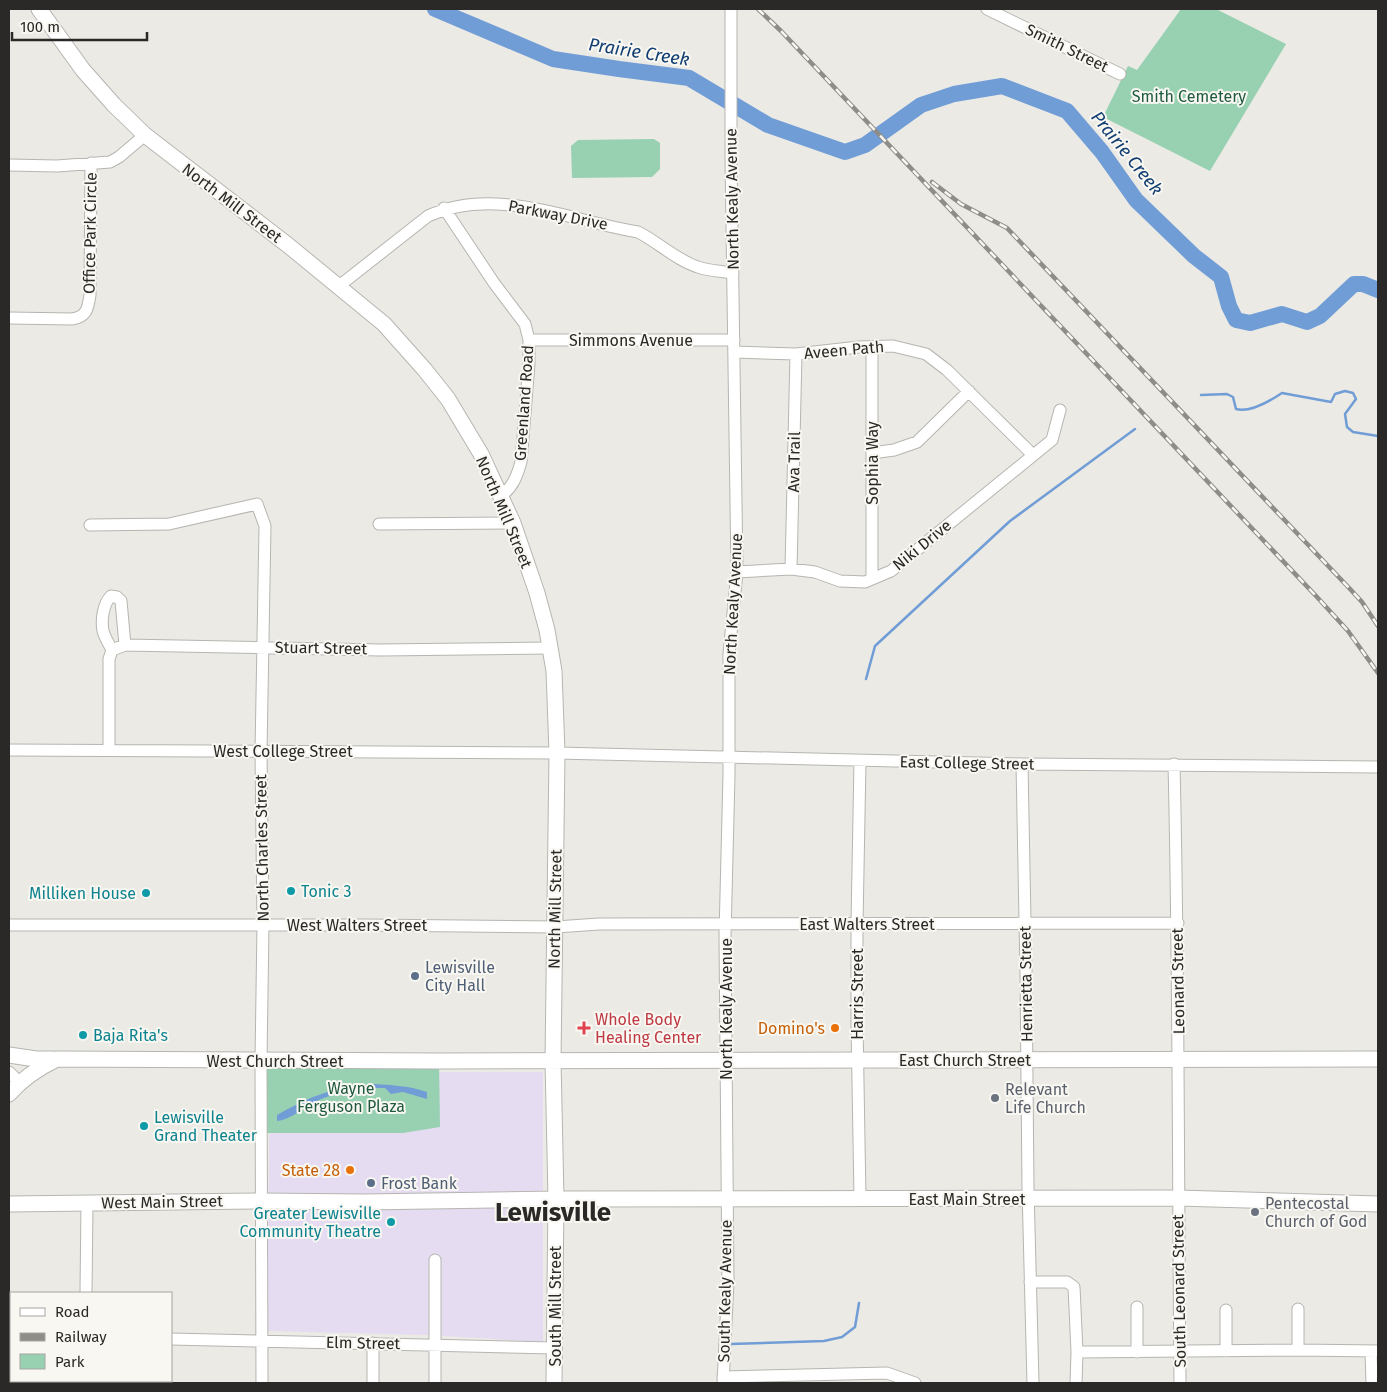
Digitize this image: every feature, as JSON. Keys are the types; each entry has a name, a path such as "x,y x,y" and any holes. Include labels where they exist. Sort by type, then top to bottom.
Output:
{"main road":[{"name":"North Mill Street","path":"39,9 83,70 144,135 339,286 384,324 448,399 481,454 501,496 537,593 554,671 557,753 553,1061 556,1199"},
{"path":"9,1055 36,1059 57,1059"},
{"name":"West Church Street","path":"9,1094 14,1077 57,1059 553,1061"},
{"name":"East Church Street","path":"553,1061 1378,1059"},
{"name":"East Main Street","path":"556,1199 1178,1198 1378,1204"},
{"name":"West Main Street","path":"9,1204 556,1199"},
{"name":"South Mill Street","path":"554,1383 556,1199"}],"street":[{"name":"North Kealy Avenue","path":"728,1199 726,924 729,654 736,599 737,572 730,71 731,9"},
{"name":"Smith Street","path":"987,9 1120,74"},
{"path":"9,165 57,166 110,162 119,157 144,135"},
{"name":"Office Park Circle","path":"9,318 72,319 80,318 88,310 90,295 91,163"},
{"name":"Parkway Drive","path":"339,286 428,216 444,208 468,204 528,207 638,232 696,267 733,273"},
{"name":"Greenland Road","path":"444,208 494,283 525,324 529,340 529,364 521,462 518,476 510,489 501,496"},
{"name":"Simmons Avenue","path":"529,340 734,346"},
{"name":"Aveen Path","path":"734,346 796,354 893,346 926,354 947,370 1033,455"},
{"name":"Sophia Way","path":"872,347 872,579"},
{"name":"Ava Trail","path":"791,569 796,354"},
{"path":"872,453 894,450 917,442 969,392"},
{"name":"Niki Drive","path":"737,572 791,569 815,572 840,581 865,582 891,571 1052,440 1060,410"},
{"name":"North Charles Street","path":"90,525 169,524 257,504 265,526 261,752 263,924 261,1061 262,1383"},
{"path":"379,524 512,524"},
{"path":"109,750 109,668 112,650 103,625 105,607 111,596 118,597 121,601 125,645"},
{"name":"Stuart Street","path":"112,650 125,645 381,650 550,648"},
{"name":"West College Street","path":"9,750 557,753"},
{"name":"East College Street","path":"557,753 1022,764 1378,767"},
{"name":"Harris Street","path":"860,761 856,924 860,1198"},
{"name":"Henrietta Street","path":"1022,764 1028,1199 1033,1383"},
{"name":"Leonard Street","path":"1174,764 1178,923 1178,1198"},
{"name":"East Walters Street","path":"556,927 598,924 1178,923"},
{"name":"West Walters Street","path":"9,925 263,924 556,927"},
{"name":"South Leonard Street","path":"1178,1198 1180,1383"},
{"name":"South Kealy Avenue","path":"723,1380 728,1282 728,1199"},
{"path":"86,1292 87,1203"},
{"path":"435,1260 436,1383"},
{"path":"1030,1282 1068,1282 1074,1287 1077,1352 1076,1383"},
{"path":"1137,1307 1137,1352"},
{"path":"1298,1309 1298,1350"},
{"path":"1226,1310 1226,1351"},
{"name":"Elm Street","path":"172,1339 554,1348"},
{"path":"373,1343 373,1383"},
{"path":"1077,1352 1375,1351 1372,1383"},
{"path":"723,1380 887,1373 915,1383"}],"shaded area":[{"path":"270,1072 543,1072 543,1342 427,1335 267,1331"}],"green space":[{"name":"Smith Cemetery","path":"1181,9 1216,9 1286,44 1210,171 1103,117 1128,66 1137,70"},
{"path":"654,139 660,143 660,169 652,177 572,178 571,146 578,140"},
{"name":"Wayne Ferguson Plaza","path":"261,1061 439,1061 440,1127 403,1133 261,1133"}],"water":[{"path":"375,1084 401,1086 427,1092 427,1099 403,1092 391,1094 385,1088 357,1089 321,1099 291,1116 277,1121 277,1115 312,1097 348,1087"}],"waterway":[{"name":"Prairie Creek","path":"435,9 553,59 689,78 768,125 845,152 865,145 921,105 954,94 1002,86 1067,111 1102,152 1136,200 1194,256 1221,277 1229,306 1236,320 1250,323 1282,314 1307,322 1320,316 1354,284 1363,284 1378,290"},
{"path":"1201,395 1227,394 1233,397 1236,409 1242,410 1260,406 1282,393 1331,402 1335,394 1345,391 1353,393 1356,399 1345,414 1347,427 1353,432 1378,436"},
{"path":"866,679 875,646 1010,521 1135,429"},
{"path":"730,1344 824,1341 842,1337 855,1327 859,1303"}],"railway":[{"path":"758,9 781,31 1317,597 1348,631 1378,673"},
{"path":"932,182 961,204 1007,228 1351,590 1362,602 1378,626"}],"place":[{"name":"Tonic 3","path":"291,891"},
{"name":"Milliken House","path":"146,893"},
{"name":"Lewisville City Hall","path":"415,976"},
{"name":"Whole Body Healing Center","path":"584,1028"},
{"name":"Domino's","path":"835,1028"},
{"name":"Baja Rita's","path":"83,1035"},
{"name":"Relevant Life Church","path":"995,1098"},
{"name":"Lewisville Grand Theater","path":"144,1126"},
{"name":"State 28","path":"350,1170"},
{"name":"Frost Bank","path":"371,1183"},
{"name":"Pentecostal Church of God","path":"1255,1212"},
{"name":"Greater Lewisville Community Theatre","path":"391,1222"}],"district":[{"name":"Lewisville","path":"553,1212"}]}
